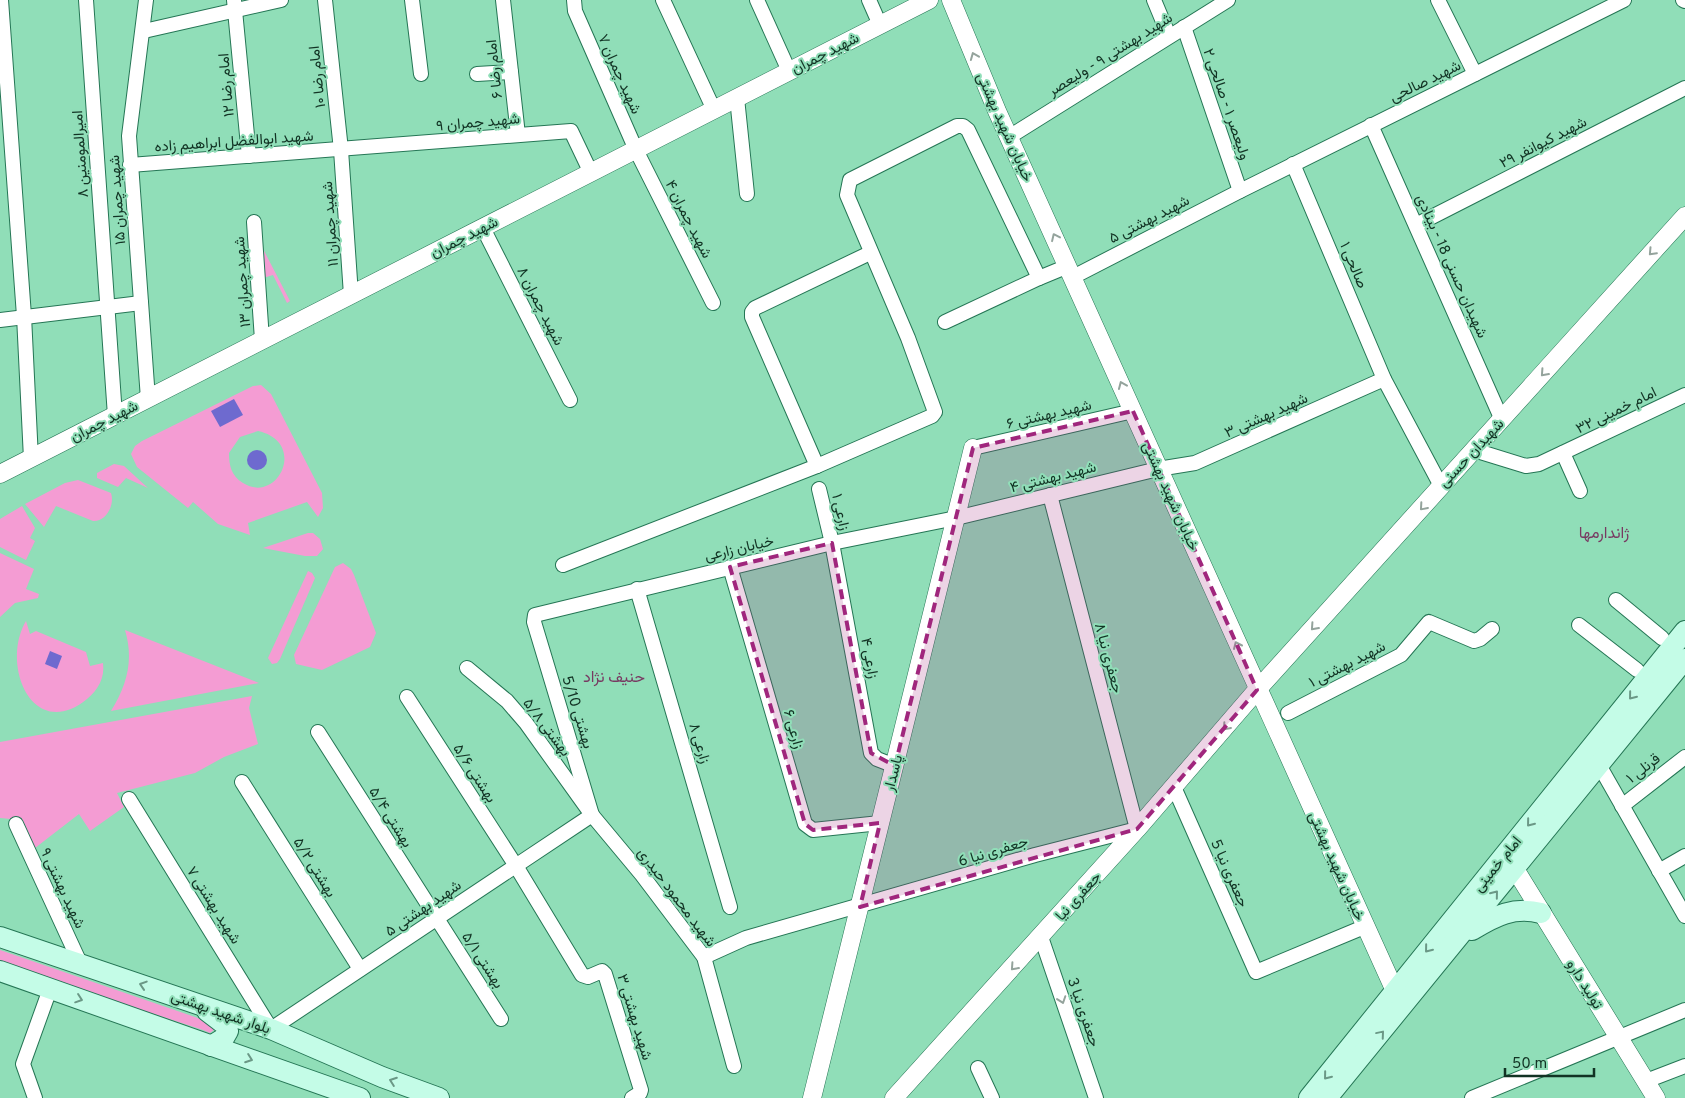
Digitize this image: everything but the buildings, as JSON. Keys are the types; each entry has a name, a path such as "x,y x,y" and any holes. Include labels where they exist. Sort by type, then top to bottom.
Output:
{"main road":[{"name":"امام خمینی","path":"1327,1098 1401,996 1685,631"},
{"name":"امام خمینی","path":"1309,1098 1401,996 1460,938 1685,659"},
{"path":"1460,938 1494,916 1510,911 1526,910 1541,914"},
{"name":"بلوار شهید بهشتی","path":"0,937 271,1029 382,1077 439,1098"},
{"path":"0,971 360,1098"},
{"path":"191,1001 213,1014 224,1024 228,1031 224,1038 211,1046"}],"street":[{"path":"1,0 24,316 31,459"},
{"name":"امیرالمومنین ۸","path":"86,0 115,416"},
{"name":"شهید چمران ۱۵","path":"146,0 144,31 130,136 130,165 148,399"},
{"path":"144,31 235,5 281,0"},
{"name":"امام رضا ۱۰","path":"325,0 341,150"},
{"path":"412,0 421,74"},
{"name":"امام رضا ۶","path":"503,0 518,135"},
{"path":"663,0 714,110"},
{"path":"757,0 790,71"},
{"path":"869,0 880,25"},
{"name":"شهید چمران","path":"0,474 929,0"},
{"name":"خیابان شهید بهشتی","path":"951,0 1009,137 1071,271 1364,927 1401,996"},
{"path":"1154,0 1169,36"},
{"name":"شهید بهشتی ۹ - ولیعصر","path":"1009,137 1184,27 1207,6 1228,0"},
{"path":"1438,0 1474,74"},
{"name":"شهید صالحی","path":"1240,191 1624,0"},
{"name":"امام رضا ۱۲","path":"235,5 249,156"},
{"name":"شهید چمران ۷","path":"574,6 636,150"},
{"name":"ولیعصر ۱ - صالحی ۲","path":"1184,27 1240,191"},
{"path":"477,74 511,72"},
{"name":"شهید کیوانفر ۲۹","path":"1416,225 1685,88"},
{"path":"737,98 747,194"},
{"name":"شهیدان حسنی 18 - بینادی","path":"1371,125 1502,420"},
{"path":"563,565 817,466 932,416 935,412 908,338 870,253 848,195 850,180 957,126 963,126 968,130 1039,278"},
{"name":"شهید چمران ۹","path":"341,150 571,131 591,173"},
{"name":"شهید ابوالفضل ابراهیم زاده","path":"130,165 341,150"},
{"name":"شهید چمران ۱۱","path":"341,150 351,295"},
{"name":"شهید چمران ۴","path":"636,150 713,303"},
{"name":"صالحی ۱","path":"1293,164 1384,379 1441,486"},
{"name":"شهید بهشتی ۵","path":"945,322 1039,278 1071,271 1240,191"},
{"name":"شهیدان حسنی","path":"1257,690 1685,216"},
{"name":"شهید چمران ۱۳","path":"254,222 262,340"},
{"name":"شهید چمران ۸","path":"483,228 570,400"},
{"path":"817,466 752,317 752,312 756,308 870,253"},
{"path":"0,320 141,303"},
{"name":"شهید بهشتی ۳","path":"1158,469 1195,463 1384,379"},
{"name":"امام خمینی ۳۲","path":"1474,450 1526,466 1562,454 1685,395"},
{"name":"شهید بهشتی ۶","path":"973,448 1133,411"},
{"name":"پاسدار","path":"812,1098 973,448"},
{"path":"1562,454 1580,492"},
{"name":"شهید بهشتی ۴","path":"956,518 1158,469"},
{"name":"زارعی ۱","path":"819,489 832,543"},
{"name":"جعفری نیا ۸","path":"1050,495 1137,829"},
{"name":"خیابان زارعی","path":"534,618 536,615 636,589 832,543 956,518"},
{"name":"زارعی ۴","path":"832,543 871,753 876,759 894,766"},
{"name":"زارعی ۶","path":"730,567 805,824 813,830 880,823"},
{"name":"زارعی ۸","path":"636,589 730,907"},
{"path":"1616,600 1662,638"},
{"name":"بهشتی 5/10","path":"534,618 592,815"},
{"name":"شهید بهشتی ۱","path":"1288,713 1400,655 1429,622 1474,641 1480,639 1492,629"},
{"path":"1579,625 1637,670"},
{"name":"بهشتی ۵/۸","path":"467,668 507,701 526,723 592,815"},
{"name":"جعفری نیا","path":"894,1098 1041,937 1257,690"},
{"name":"بهشتی ۵/۶","path":"407,697 516,866"},
{"name":"بهشتی ۵/۴","path":"318,732 437,918"},
{"name":"قرنلی ۱","path":"1622,806 1685,757"},
{"path":"1598,765 1685,916"},
{"name":"بهشتی ۵/۲","path":"242,782 360,970"},
{"name":"جعفری نیا 5","path":"1174,787 1256,972 1364,927"},
{"name":"شهید بهشتی ۷","path":"128,799 271,1029"},
{"name":"شهید بهشتی ۵","path":"271,1029 592,815"},
{"name":"شهید محمود حیدری","path":"592,815 642,875 704,957 734,1066"},
{"name":"شهید بهشتی ۹","path":"16,824 81,965"},
{"name":"جعفری نیا 6","path":"704,957 746,938 1035,855 1137,829"},
{"path":"1659,871 1685,856"},
{"name":"شهید بهشتی ۳","path":"516,866 582,975 588,977 602,971 605,974 641,1090 640,1094 632,1098"},
{"name":"تولید دارو","path":"1515,869 1656,1098"},
{"name":"بهشتی ۵/۱","path":"437,918 501,1019"},
{"name":"جعفری نیا 3","path":"1041,937 1096,1098"},
{"path":"35,1098 23,1064 50,989"},
{"path":"1472,1098 1618,1036 1685,1010"},
{"path":"1646,1081 1685,1066"},
{"path":"978,1068 992,1098"}],"highlighted area":[{"path":"1133,411 1257,690 1137,829 860,907 880,823 813,830 805,824 730,567 832,543 871,753 895,766 973,448"}],"shaded area":[{"path":"260,243 290,301 287,303 273,275 263,278"},
{"path":"261,385 271,394 322,493 323,508 318,517 307,502 248,523 250,535 218,524 193,502 188,508 137,467 131,454 135,446 142,441 253,386","holes":["258,431 273,437 282,447 284,458 282,469 276,479 267,486 256,488 243,483 232,470 229,453 240,437"]},
{"path":"234,399 243,415 220,427 211,411"},
{"path":"253,450 261,450 267,456 267,464 261,470 253,470 247,464 247,456"},
{"path":"114,464 124,466 148,488 126,478 118,487 97,478 97,473"},
{"path":"78,480 111,493 112,503 102,519 93,521 56,506 44,527 25,504 65,483"},
{"path":"22,506 35,528 30,538 35,541 26,560 0,547 0,519"},
{"path":"313,533 320,539 323,549 317,556 305,556 263,548"},
{"path":"0,553 34,569 26,589 39,594 38,598 15,603 0,617"},
{"path":"343,563 351,569 354,575 376,633 370,647 322,670 296,664 294,655 335,567"},
{"path":"308,571 315,578 280,659 277,663 272,664 268,658"},
{"path":"26,621 30,634 36,631 86,652 90,666 103,663 103,674 100,683 87,699 68,710 51,712 37,705 26,693 20,677 17,658 19,639"},
{"path":"125,630 259,683 111,711 125,682 129,662 128,641"},
{"path":"50,651 62,656 57,669 45,664"},
{"path":"252,696 249,708 258,744 224,757 195,773 117,793 124,807 90,831 79,814 35,848 22,820 0,818 0,742"},
{"path":"0,950 195,1017 208,1022 215,1029 210,1033 40,977 0,961"}],"district":[{"name":"ژاندارمها","path":"1604,532"},
{"name":"حنیف نژاد","path":"614,676"}]}
